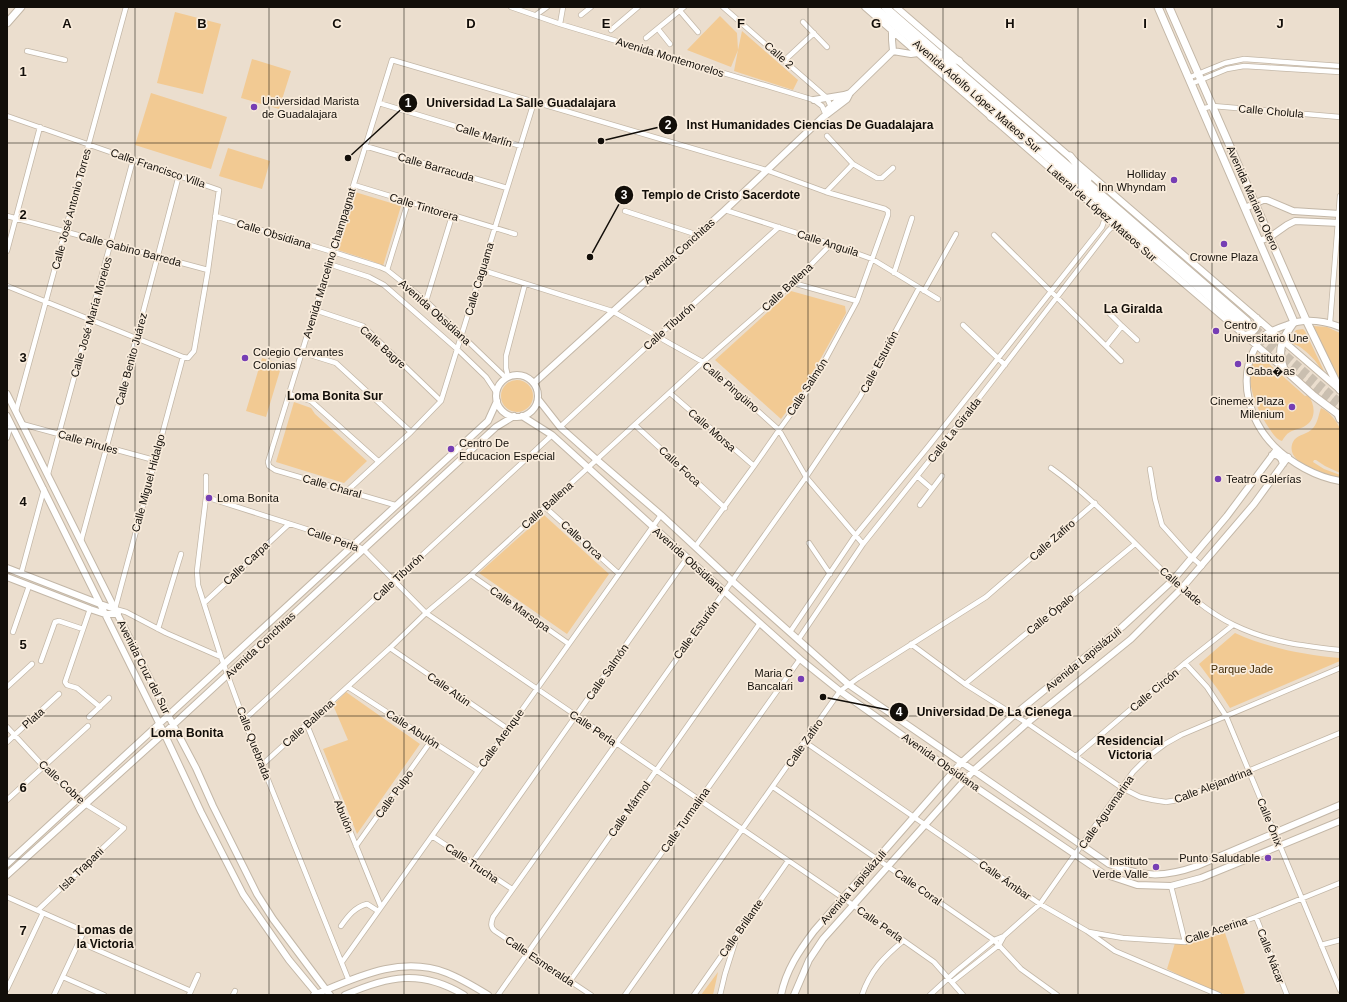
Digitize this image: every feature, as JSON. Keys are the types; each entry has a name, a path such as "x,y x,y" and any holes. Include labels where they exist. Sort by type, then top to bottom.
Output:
{"main road":[{"path":"7,23 21,7"},
{"name":"Avenida Adolfo López Mateos Sur","path":"874,7 1023,136 1245,324 1098,192 885,7"},
{"name":"Avenida Mariano Otero","path":"1158,7 1294,322"},
{"name":"Avenida Mariano Otero","path":"1169,7 1201,77 1306,320 1339,390"},
{"path":"935,51 959,61"},
{"path":"991,117 1023,136"},
{"path":"1070,156 1098,192"},
{"path":"1284,369 1280,354 1282,340 1294,322"},
{"name":"Lateral de López Mateos Sur","path":"1284,369 1339,417"}],"street":[{"name":"Calle José Antonio Torres","path":"16,411 126,7"},
{"name":"Avenida Montemorelos","path":"511,7 560,24 814,100"},
{"path":"536,15 546,7"},
{"path":"560,24 563,7"},
{"path":"581,15 591,7"},
{"path":"611,30 636,7"},
{"name":"Calle 2","path":"723,7 827,98 830,107"},
{"name":"Lateral de López Mateos Sur","path":"865,7 1284,369"},
{"name":"Lateral de López Mateos Sur","path":"896,7 1339,390"},
{"path":"646,38 682,9 698,32"},
{"path":"803,22 827,47"},
{"path":"658,29 670,44"},
{"path":"892,30 893,51 911,54 918,53"},
{"path":"785,60 814,33"},
{"path":"27,51 65,60"},
{"name":"Avenida Conchitas","path":"825,115 830,107 847,94 893,51"},
{"path":"1201,77 1225,63 1244,59 1340,66"},
{"name":"Avenida Marcelino Champagnat","path":"269,466 269,459 314,310 392,60 534,102"},
{"path":"1190,81 1227,69 1244,66 1340,72"},
{"path":"814,100 847,94"},
{"name":"Avenida Conchitas","path":"534,383 698,235 825,115 847,99 847,94"},
{"path":"814,100 822,106 825,115"},
{"path":"534,102 766,170 826,192 853,164"},
{"name":"Calle Caguama","path":"347,491 411,432 441,401 534,102"},
{"name":"Calle Marlín","path":"379,103 521,146"},
{"name":"Calle Cholula","path":"1202,109 1213,106 1340,117"},
{"name":"Calle Francisco Villa","path":"7,116 219,190 215,216"},
{"path":"7,251 40,127"},
{"path":"827,136 853,164 878,179 882,178 893,168"},
{"name":"Calle Barracuda","path":"365,146 507,188"},
{"name":"Calle José María Morelos","path":"48,474 133,160"},
{"name":"Calle Benito Juárez","path":"81,541 179,175"},
{"name":"Calle Tintorera","path":"354,185 494,229 515,234"},
{"name":"Calle Salmón","path":"695,547 725,508 804,396 857,301 888,215 888,211 826,192"},
{"path":"1330,323 1340,196"},
{"path":"1245,208 1268,200 1293,211 1339,214"},
{"path":"387,270 408,202"},
{"name":"Calle Anguila","path":"725,210 832,244 872,259 938,299"},
{"path":"625,211 698,235"},
{"name":"Calle La Giralda","path":"790,632 855,536 1052,292 1104,225 1104,215"},
{"name":"Calle Gabino Barreda","path":"7,216 208,270"},
{"path":"7,286 183,358 188,358 194,351 208,270 215,216"},
{"name":"Calle Obsidiana","path":"215,216 333,252"},
{"path":"426,301 452,216"},
{"path":"894,273 912,218"},
{"path":"1259,241 1270,237 1288,224 1295,221 1339,223"},
{"name":"Calle Tiburón","path":"560,427 779,227"},
{"name":"Calle La Giralda","path":"798,640 863,544 1005,365 1108,231 1111,228 1118,227"},
{"path":"924,291 956,234"},
{"path":"994,235 1121,361"},
{"name":"Calle Ballena","path":"262,765 703,362 793,283 832,244"},
{"name":"Avenida Obsidiana","path":"333,252 387,270 426,301 462,337 507,377"},
{"name":"Avenida Obsidiana","path":"329,264 369,277 384,285 486,377 496,392"},
{"name":"Calle Pingüino","path":"482,270 612,311 703,362 779,430 806,477 863,544"},
{"path":"793,283 857,301"},
{"path":"507,377 506,356 525,284"},
{"name":"Calle Esturión","path":"491,924 493,917 512,889 731,580 806,477 860,397 919,288"},
{"name":"Calle Bagre","path":"314,310 363,326 441,401"},
{"path":"1110,314 1137,340"},
{"path":"1244,335 1253,332 1256,329 1258,322 1257,318"},
{"path":"1340,327 1330,323 1306,320 1294,322 1272,331 1262,338 1257,345 1250,358 1247,376 1250,404 1253,413 1263,432 1277,448 1310,472 1321,477 1340,482"},
{"path":"963,325 1005,365"},
{"path":"1106,346 1122,326"},
{"path":"302,352 336,363 411,432"},
{"name":"Calle Miguel Hidalgo","path":"116,612 154,460 183,358"},
{"path":"519,375 530,379 534,383 537,388 538,399 532,410 522,416 514,416 506,414 500,408 497,401 496,392 507,377 519,375"},
{"name":"Calle Morsa","path":"670,393 754,466"},
{"name":"Avenida Cruz del Sur","path":"7,394 196,768 216,813 257,894 273,919 329,992"},
{"path":"289,394 311,401 378,461"},
{"name":"Avenida Obsidiana","path":"538,399 560,427 662,515 731,580 848,684 1109,864 1134,872 1154,875 1173,873 1197,866 1340,805"},
{"name":"Avenida Conchitas","path":"7,864 168,715 222,660 353,544 488,421 497,401"},
{"name":"Avenida Cruz del Sur","path":"7,416 164,733 201,812 243,894 289,960 317,995"},
{"name":"Avenida Conchitas","path":"7,875 228,675 496,427 514,416"},
{"name":"Avenida Obsidiana","path":"522,416 552,434 652,527 760,624 840,691 965,780 1104,874 1137,886 1171,886 1201,878 1340,821"},
{"path":"7,438 11,424"},
{"name":"Calle Pirules","path":"22,424 154,460"},
{"name":"Calle Foca","path":"635,425 725,508"},
{"name":"Calle Tiburón","path":"244,720 552,434"},
{"name":"Avenida Lapislázuli","path":"781,995 786,978 800,950 814,931 878,860 961,763 1014,715 1122,628 1173,580 1227,516 1277,448"},
{"path":"1272,455 1281,457 1283,464"},
{"name":"Avenida Lapislázuli","path":"794,995 816,949 853,905 973,771 1027,723 1131,639 1202,566 1254,504 1288,457"},
{"name":"Calle Charal","path":"269,466 275,470 395,505"},
{"name":"Calle Jade","path":"1051,468 1071,482 1095,503 1135,544 1200,604 1233,625 1279,642 1340,650"},
{"path":"1150,469 1155,499 1161,521 1192,557 1202,566"},
{"name":"Calle Quebrada","path":"206,476 206,497 197,571 198,585 222,660 244,720 349,981"},
{"path":"917,476 932,489"},
{"path":"920,504 942,476"},
{"path":"21,574 44,489"},
{"name":"Calle Perla","path":"206,497 353,544 363,550 395,580 426,614 843,898 934,962 964,995"},
{"name":"Calle Zafiro","path":"625,995 840,691 848,684 986,597 1095,503"},
{"name":"Calle Orca","path":"545,507 619,574"},
{"name":"Calle Arenque","path":"342,962 662,515"},
{"name":"Calle Carpa","path":"204,603 289,524"},
{"path":"809,543 830,574"},
{"name":"Calle Ópalo","path":"965,684 1135,544"},
{"path":"158,629 181,554"},
{"name":"Calle Salmón","path":"472,863 687,558"},
{"path":"7,568 100,604 116,612"},
{"name":"Calle Marsopa","path":"471,574 569,644"},
{"path":"7,577 105,614 126,612 222,660"},
{"path":"13,632 29,586"},
{"path":"90,609 65,682 67,685 79,690 100,707"},
{"path":"41,661 55,622 59,621 83,630"},
{"name":"Calle Mármol","path":"498,995 760,624"},
{"name":"Calle Circón","path":"1076,756 1185,663 1233,625"},
{"name":"Calle Alejandrina","path":"911,644 965,684 1027,723 1122,788 1140,797 1153,800 1166,802 1178,800 1340,733"},
{"name":"Calle Atún","path":"390,648 508,729"},
{"name":"Calle Turmalina","path":"570,981 800,659"},
{"name":"Calle Ónix","path":"1185,663 1207,687 1226,716 1339,988"},
{"path":"7,687 32,664"},
{"name":"Calle Aguamarina","path":"930,995 998,945 1004,936 1040,904 1076,855 1133,772 1149,756 1165,744 1182,735 1340,668"},
{"name":"Calle Abulón","path":"348,687 478,771"},
{"name":"Plata","path":"7,742 59,694"},
{"path":"89,717 109,698"},
{"name":"Abulón","path":"307,725 380,909"},
{"path":"7,800 88,726"},
{"name":"Calle Cobre","path":"7,727 44,767 77,799 124,828"},
{"name":"Calle Pulpo","path":"356,846 431,742"},
{"name":"Calle Ámbar","path":"805,742 1040,904 1087,931 1115,951 1219,995"},
{"name":"Calle Coral","path":"772,787 994,940 1021,969 1057,995"},
{"name":"Isla Trapani","path":"38,910 124,828"},
{"name":"Calle Trucha","path":"432,836 512,889"},
{"name":"Calle Brillante","path":"694,995 788,861"},
{"name":"Calle Acerina","path":"1087,931 1123,938 1185,942 1302,900 1340,883"},
{"path":"1171,886 1185,942"},
{"path":"7,897 84,931 54,995"},
{"path":"341,926 350,914 361,906 367,904 380,909"},
{"path":"7,989 43,913"},
{"name":"Calle Nácar","path":"1256,917 1286,995"},
{"name":"Calle Esmeralda","path":"491,924 495,931 591,995"},
{"path":"720,995 739,931"},
{"name":"Calle Aguamarina","path":"950,980 994,940 1004,936"},
{"path":"1321,945 1340,940"},
{"path":"862,995 870,976 878,965 903,941"},
{"path":"79,942 190,993 198,975"},
{"path":"317,995 329,992 349,981 385,968 418,966 446,973 463,980 488,995"},
{"path":"63,977 104,995"},
{"path":"344,995 357,993 399,978 418,978 442,984 464,995"}],"green space":[{"path":"175,12 221,24 203,94 157,83"},
{"path":"720,16 737,33 738,50 731,67 687,50"},
{"path":"742,31 798,80 793,90 734,71"},
{"path":"252,59 291,71 279,109 241,98"},
{"path":"151,93 227,117 211,169 135,145"},
{"path":"228,148 270,161 262,189 219,176"},
{"path":"355,192 401,206 383,266 338,250"},
{"path":"791,291 845,306 846,313 805,387 781,419 715,360"},
{"path":"1313,326 1327,327 1340,333 1340,379 1336,375"},
{"path":"1303,329 1324,371 1321,370 1315,360 1299,346 1289,341 1296,330"},
{"path":"1257,353 1305,396 1308,395 1312,403 1314,411 1312,419 1309,423 1289,433 1282,441 1275,436 1264,421 1255,402 1250,381 1250,370 1252,361"},
{"path":"262,358 282,364 266,417 246,411"},
{"path":"514,380 520,380 530,387 533,396 532,402 526,409 520,412 514,412 504,405 501,399 501,393 508,383"},
{"path":"294,402 311,408 315,414 367,461 344,483 276,462"},
{"path":"1321,408 1327,411 1337,423 1341,432 1340,473 1316,460 1313,462 1324,469 1340,475 1340,478 1308,467 1294,456 1292,449 1294,440 1298,436 1311,430 1315,425"},
{"path":"544,515 609,574 567,634 479,573"},
{"name":"Parque Jade","path":"1235,633 1273,647 1300,653 1340,658 1340,661 1230,708 1199,664"},
{"path":"346,692 420,744 357,834 323,749 348,740 333,705"},
{"path":"1225,933 1245,993 1236,995 1216,992 1194,983 1167,969 1175,943 1187,944"},
{"path":"718,972 713,995 701,995"}],"tunnel":[{"path":"1247,321 1340,402"},
{"path":"1243,326 1340,409"}],"place":[{"name":"Universidad Marista de Guadalajara","path":"254,107"},
{"name":"Inst Humanidades Ciencias De Guadalajara","path":"601,141"},
{"name":"Universidad La Salle Guadalajara","path":"348,158"},
{"name":"Holliday Inn Whyndam","path":"1174,180"},
{"name":"Crowne Plaza","path":"1224,244"},
{"name":"Templo de Cristo Sacerdote","path":"590,257"},
{"name":"Centro Universitario Une","path":"1216,331"},
{"name":"Colegio Cervantes Colonias","path":"245,358"},
{"name":"Instituto Caba�as","path":"1238,364"},
{"name":"Cinemex Plaza Milenium","path":"1292,407"},
{"name":"Centro De Educacion Especial","path":"451,449"},
{"name":"Teatro Galerías","path":"1218,479"},
{"name":"Loma Bonita","path":"209,498"},
{"name":"Maria C Bancalari","path":"801,679"},
{"name":"Universidad De La Cienega","path":"823,697"},
{"name":"Punto Saludable","path":"1268,858"},
{"name":"Instituto Verde Valle","path":"1156,867"}],"district":[{"name":"La Giralda","path":"1133,309"},
{"name":"Loma Bonita Sur","path":"335,396"},
{"name":"Loma Bonita","path":"187,733"},
{"name":"Residencial Victoria","path":"1130,748"},
{"name":"Lomas de la Victoria","path":"105,937"}]}
